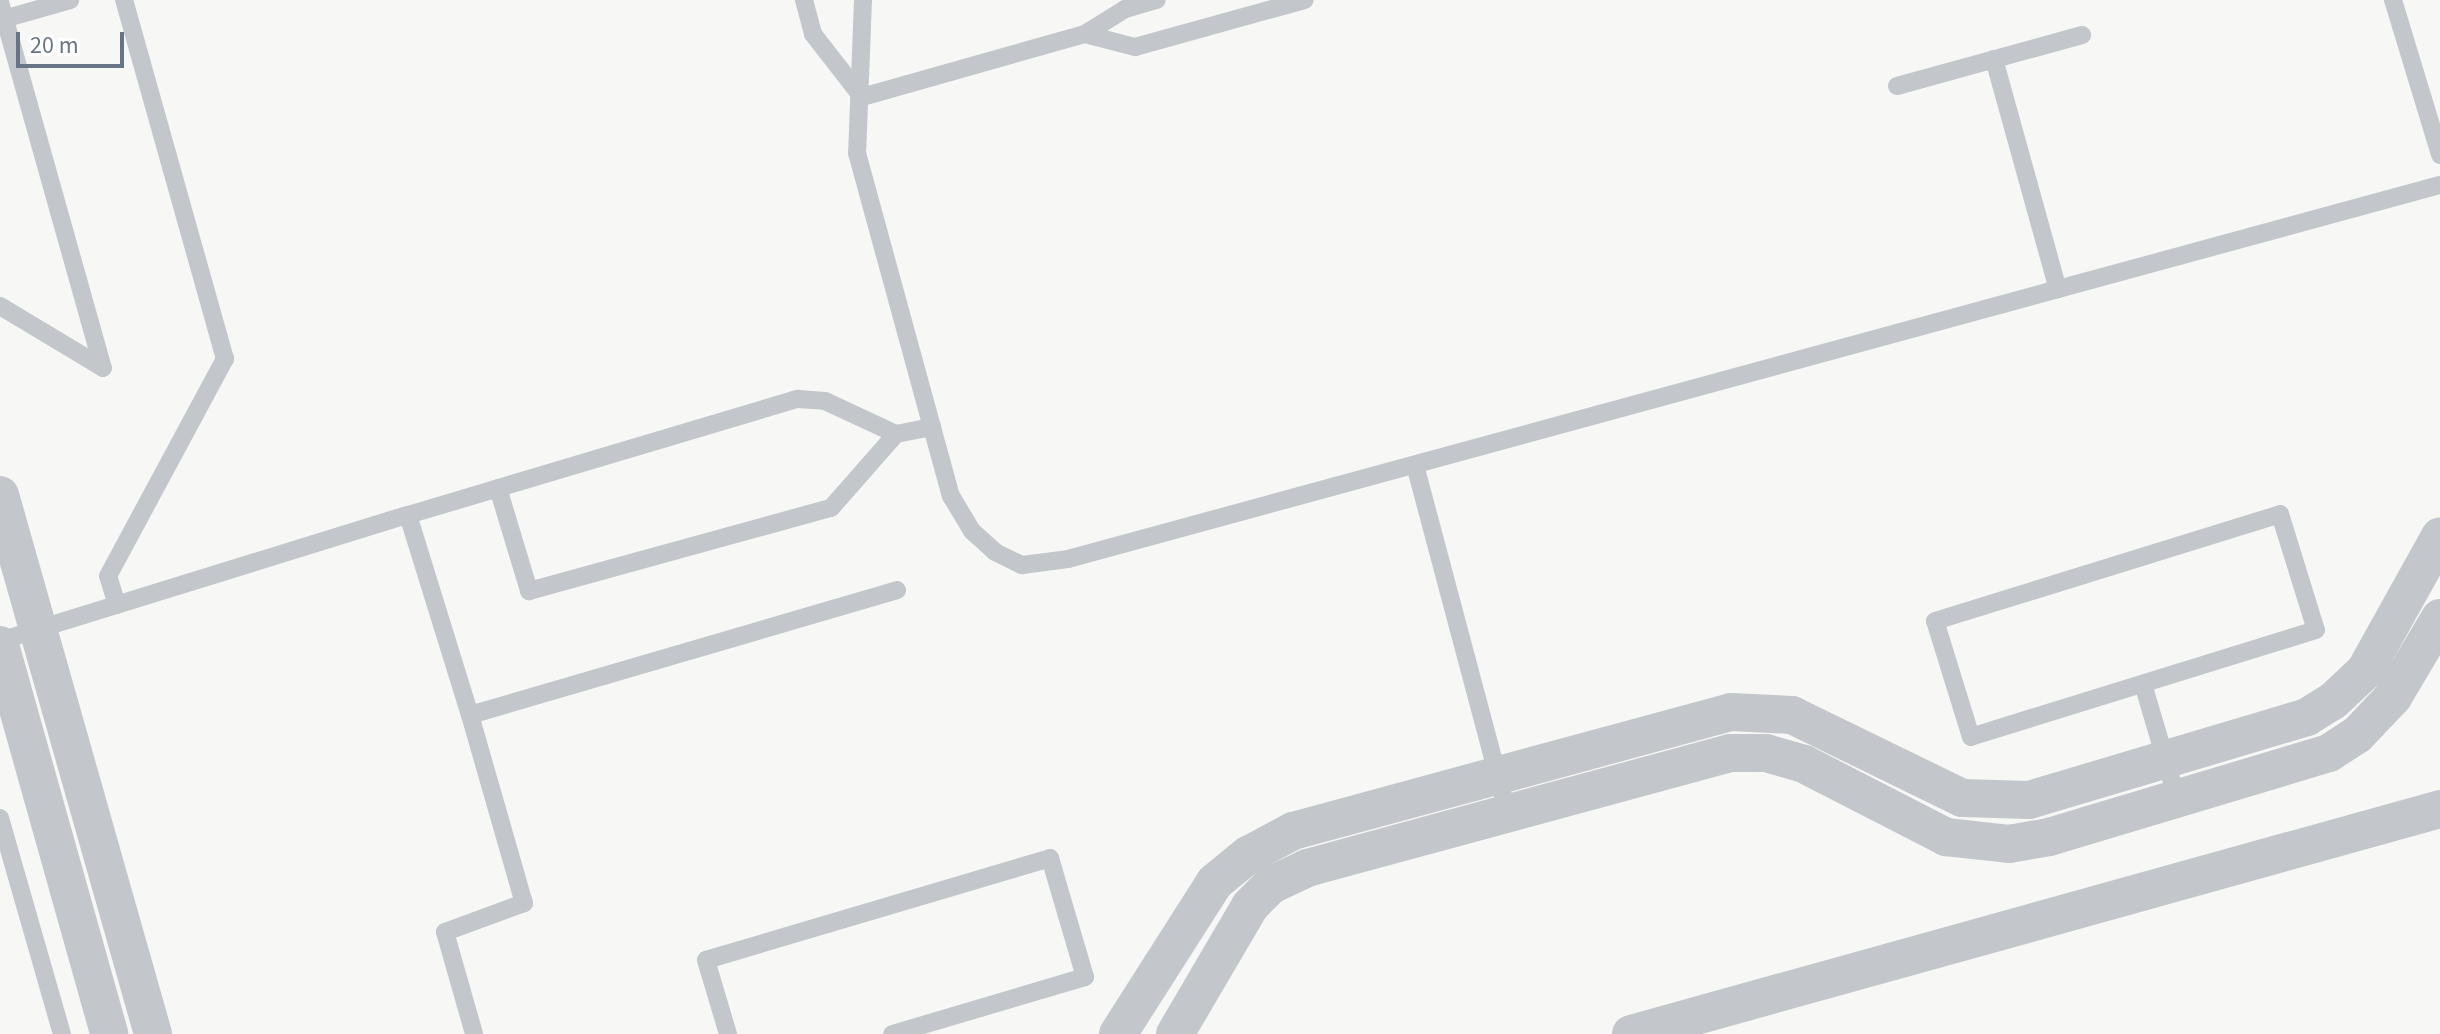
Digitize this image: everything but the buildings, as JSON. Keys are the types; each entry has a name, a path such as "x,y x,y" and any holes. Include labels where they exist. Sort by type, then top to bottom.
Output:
{"street":[{"path":"0,495 153,1034"},
{"path":"1118,1034 1146,998 1215,882 1248,855 1293,831 1731,712 1792,715 1929,785 1962,798 1993,802 2029,800 2307,717 2333,701 2365,671 2440,536"},
{"path":"1175,1034 1230,936 1271,885 1307,868 1731,753 1766,753 1804,764 1946,837 1978,842 2049,837 2329,753 2357,735 2393,697 2440,618"},
{"path":"0,643 109,1034"},
{"path":"1631,1034 2440,809"}],"lane":[{"path":"0,306 103,368 2,14 70,0"},
{"path":"117,605 108,576 225,359 124,0"},
{"path":"804,0 813,34 862,97"},
{"path":"863,0 862,97 857,153 951,496 972,531 995,552 1022,565 1068,559 2440,185"},
{"path":"862,97 1085,34 1125,9 1157,0"},
{"path":"1085,34 1135,47 1305,0"},
{"path":"2393,0 2440,155"},
{"path":"1897,86 2082,35"},
{"path":"1994,59 2058,289"},
{"path":"0,643 408,515 798,399 825,401 896,434 932,427"},
{"path":"498,488 529,591 831,508 896,434"},
{"path":"1415,465 1508,814"},
{"path":"2280,514 2316,630 2143,684 1971,737 1935,621 2280,514"},
{"path":"408,515 524,903 445,932 474,1034"},
{"path":"470,715 897,590"},
{"path":"2143,684 2177,799"},
{"path":"0,818 62,1034"},
{"path":"728,1034 706,960 1050,858 1085,977 917,1030 892,1034"}]}
